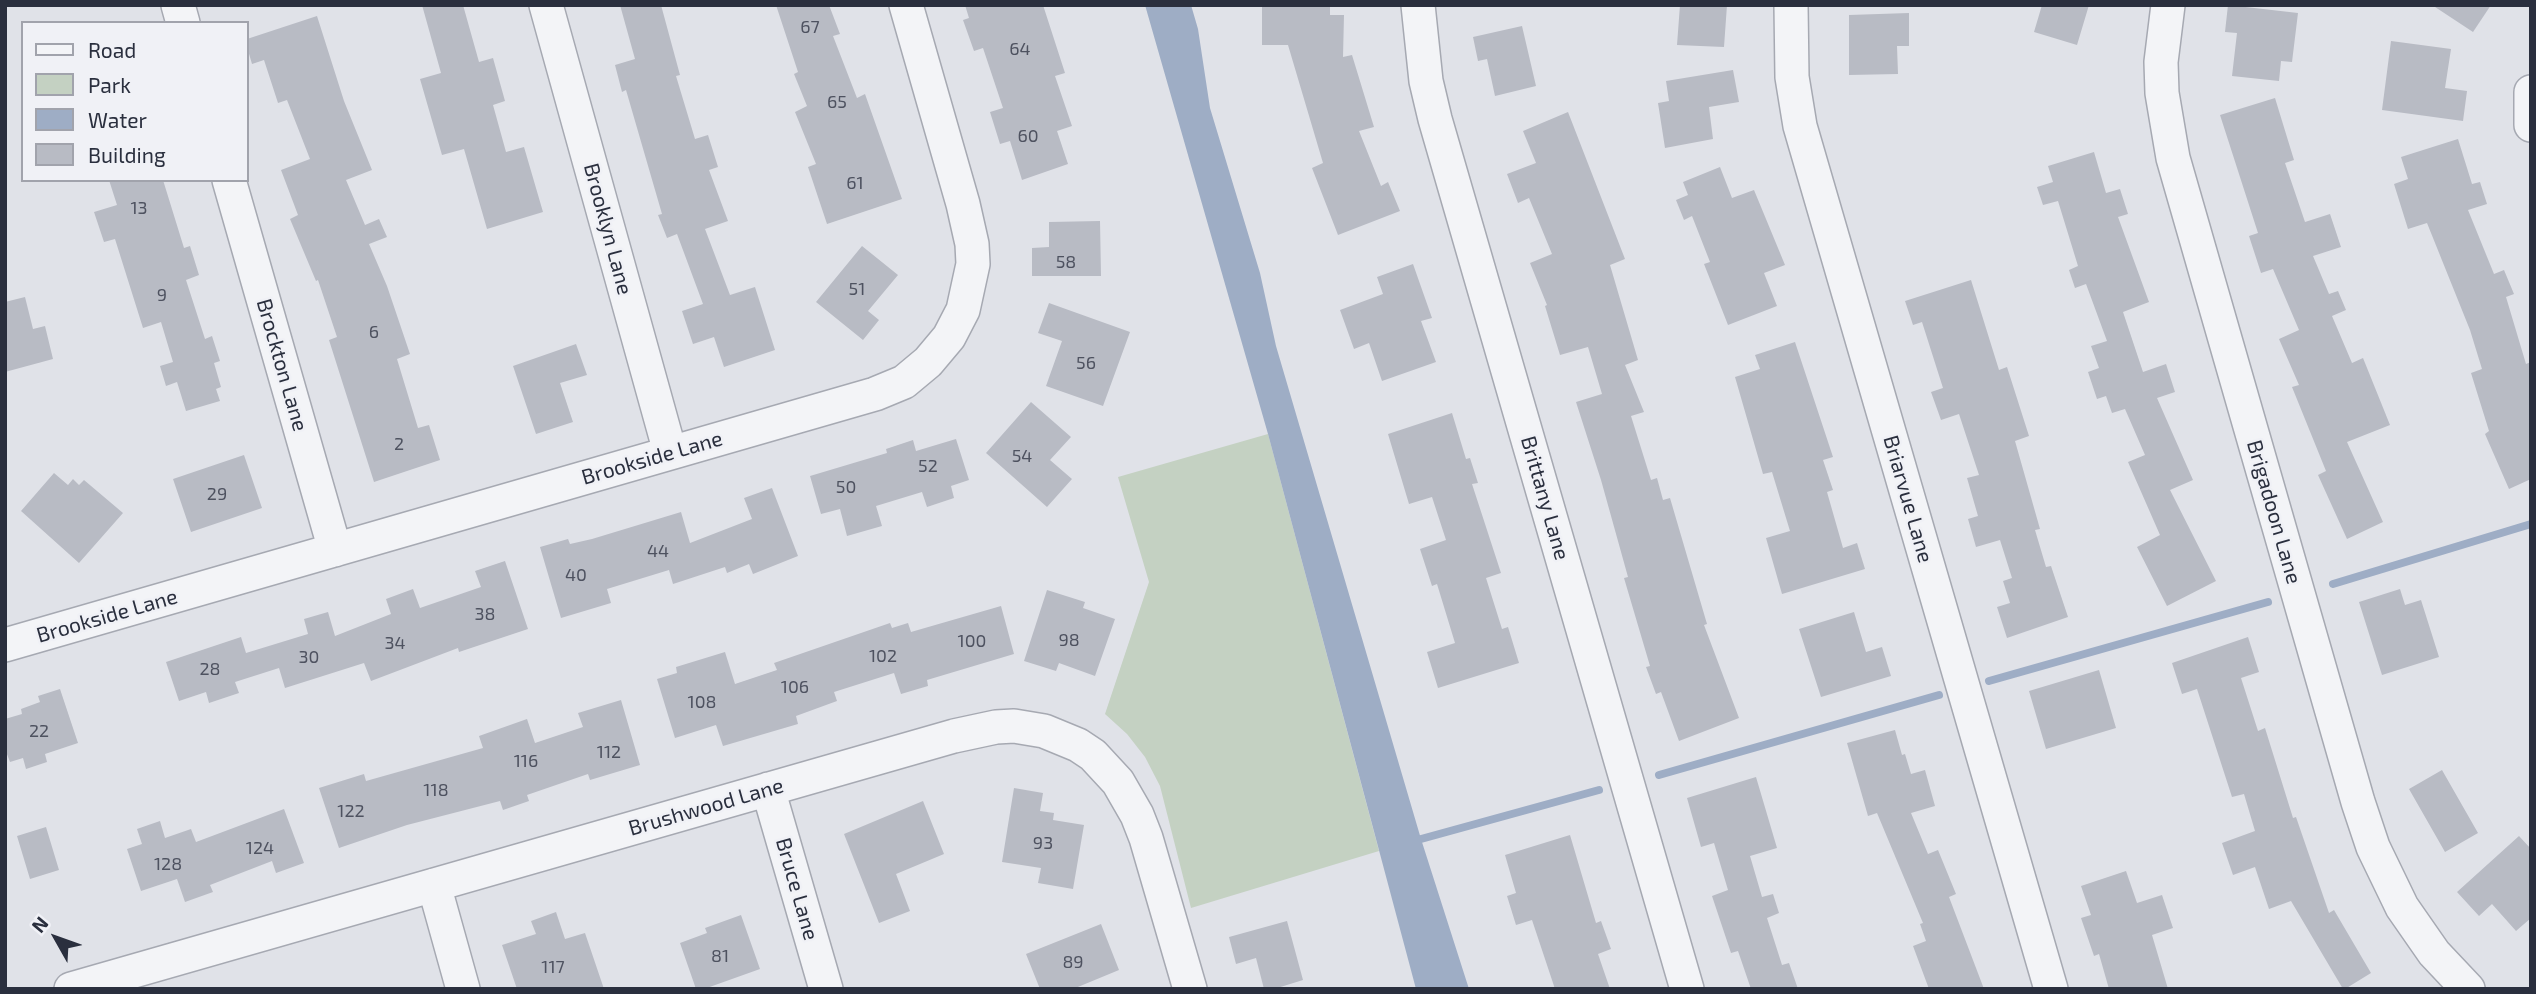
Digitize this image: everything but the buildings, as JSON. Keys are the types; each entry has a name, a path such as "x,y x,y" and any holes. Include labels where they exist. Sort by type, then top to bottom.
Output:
{"street":[{"name":"Brooklyn Lane","path":"546,5 670,452"},
{"name":"Brookside Lane","path":"5,645 891,389 904,382 928,362 949,337 963,310 973,264 971,235 906,5"},
{"name":"Brittany Lane","path":"1418,5 1426,81 1435,119 1687,989"},
{"name":"Briarvue Lane","path":"1791,5 1792,77 1805,145 2051,989"},
{"name":"Brigadoon Lane","path":"2168,5 2161,62 2162,93 2173,158 2358,802 2373,847 2402,907 2434,953 2468,989"},
{"path":"2531,92 2531,125"},
{"name":"Brockton Lane","path":"230,182 335,550"},
{"name":"Brushwood Lane","path":"88,986 954,736 996,727 1029,727 1068,741 1093,755 1108,769 1129,797 1154,861 1190,989"},
{"name":"Bruce Lane","path":"768,789 826,989"},
{"path":"434,885 463,989"}],"green space":[{"path":"1268,434 1379,851 1191,908 1160,786 1145,757 1127,734 1105,714 1149,582 1118,477"}],"water":[{"path":"1145,5 1191,5 1198,29 1210,108 1260,273 1276,346 1421,839 1469,989 1416,989 1268,434"}],"waterway":[{"path":"2333,584 2531,524"},
{"path":"1989,681 2268,602"},
{"path":"1659,775 1939,695"},
{"path":"1421,839 1599,790"}]}
